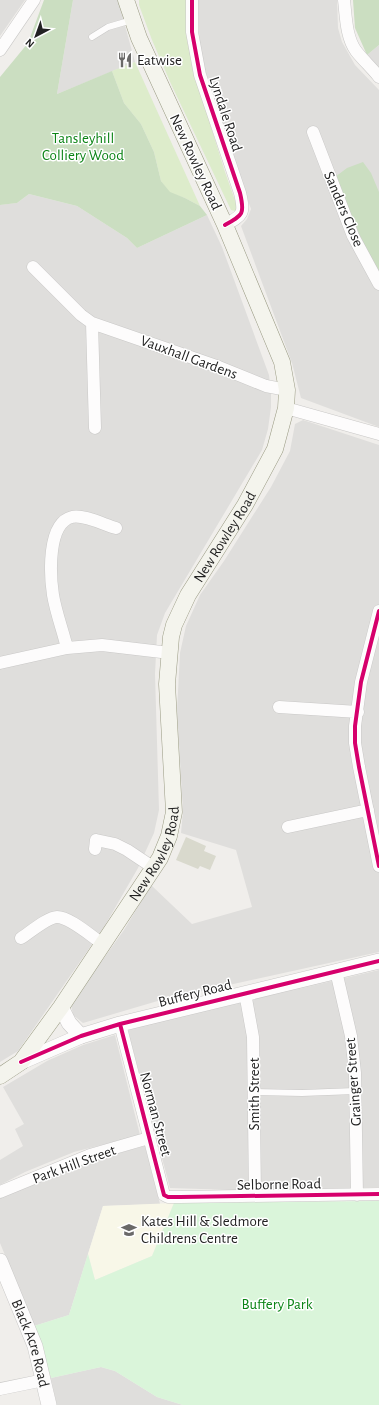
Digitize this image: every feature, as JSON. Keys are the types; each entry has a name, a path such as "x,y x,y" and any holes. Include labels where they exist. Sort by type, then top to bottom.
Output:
{"main road":[{"name":"New Rowley Road","path":"21,1062 61,1008 160,858 168,836 174,812 167,684 170,637 180,609 245,505 266,468 275,449 286,408 287,390 282,362 225,225 138,38 126,0"},
{"name":"Buffery Road","path":"0,1076 21,1062"}],"street":[{"path":"0,50 34,0"},
{"name":"Lyndale Road","path":"192,0 192,32 200,75 240,193 243,207 239,217 225,225"},
{"path":"344,0 350,39 356,50 379,77"},
{"name":"Sanders Close","path":"313,132 353,236 379,284"},
{"name":"Vauxhall Gardens","path":"33,267 81,315 92,323 219,367 266,386 287,390"},
{"path":"92,323 95,428"},
{"path":"286,408 379,434"},
{"path":"67,648 53,595 51,578 55,536 59,526 72,517 80,517 116,528"},
{"path":"379,611 361,682 355,726 355,743 379,866"},
{"path":"0,663 67,648 102,645 170,653"},
{"path":"279,707 358,712"},
{"path":"288,827 368,810"},
{"path":"95,839 115,844 154,868"},
{"path":"21,938 48,920 56,917 66,920 103,944"},
{"name":"Buffery Road","path":"21,1062 81,1036 120,1024 379,961"},
{"name":"Grainger Street","path":"336,972 351,1036 355,1073 357,1195"},
{"name":"Smith Street","path":"245,993 253,1037 255,1196"},
{"path":"61,1008 69,1023 81,1036"},
{"name":"Norman Street","path":"120,1024 164,1195 168,1197 180,1197"},
{"name":"Park Hill Street","path":"0,1192 90,1155 149,1138"},
{"name":"Selborne Road","path":"180,1197 379,1194"},
{"name":"Black Acre Road","path":"0,1261 35,1346 49,1405"},
{"path":"0,1389 44,1380"}],"lane":[{"path":"92,37 108,27 132,20"},
{"path":"254,1092 302,1093 355,1091"}],"shaded area":[{"path":"0,0 25,0 0,36"},
{"path":"73,0 118,0 135,62 57,94"},
{"path":"198,0 337,0 338,28 342,42 355,65 379,90 379,427 301,398 292,363 241,226 247,219 251,209 219,119 200,53"},
{"path":"379,45 379,68 367,55"},
{"path":"29,194 77,206 127,238 137,248 207,215 222,247 269,375 271,407 268,429 262,450 165,613 157,635 155,674 159,810 154,833 138,868 104,927 18,1051 0,1062 0,205 17,203"},
{"path":"303,420 379,445 379,952 161,1000 83,1023 73,1015 71,1004 124,930 151,885 192,924 252,907 236,850 181,833 183,811 177,711 180,653 186,626 200,595 224,561 271,487 290,451 295,424"},
{"path":"186,837 206,846 204,851 216,856 210,870 200,866 198,869 176,860"},
{"path":"379,970 379,1187 262,1191 170,1188 128,1031 134,1026"},
{"path":"115,1035 140,1135 74,1152 25,1172 0,1185 0,1160 23,1146 15,1129 24,1124 3,1087 47,1061 83,1045"},
{"path":"145,1146 160,1204 103,1206 69,1315 34,1326 0,1243 0,1198 101,1158"},
{"name":"Kates Hill & Sledmore Childrens Centre","path":"174,1203 152,1256 95,1280 88,1254 103,1206"},
{"path":"101,1367 115,1371 157,1397 183,1405 57,1405 51,1378"}],"green space":[{"name":"Tansleyhill Colliery Wood","path":"44,0 73,0 57,94 112,71 124,103 141,124 154,152 161,181 170,192 200,206 207,215 137,248 127,238 77,206 29,194 17,203 0,205 0,77 28,43"},
{"path":"139,0 187,0 187,31 192,65 238,209 235,211 231,210 171,84 152,40 139,5"},
{"path":"353,0 379,0 379,45 367,55 355,28"},
{"path":"135,62 200,206 185,198 170,193 161,181 154,152 141,124 124,103 112,71"},
{"path":"363,162 371,173 379,192 379,274 361,238 335,177 347,168"},
{"name":"Buffery Park","path":"379,1201 379,1405 183,1405 157,1397 115,1371 101,1367 51,1378 34,1326 69,1315 88,1254 95,1280 152,1256 174,1203"}],"cycle path":[{"path":"192,0 192,32 200,75 242,200 242,210 239,216 225,225"},
{"path":"379,611 361,682 355,726 355,743 359,767 379,866"},
{"path":"21,1062 81,1036 120,1024 379,961"},
{"path":"120,1024 164,1195 168,1197 180,1197 379,1194"}],"place":[{"name":"Eatwise","path":"125,60"},
{"name":"Kates Hill & Sledmore Childrens Centre","path":"129,1230"}]}
